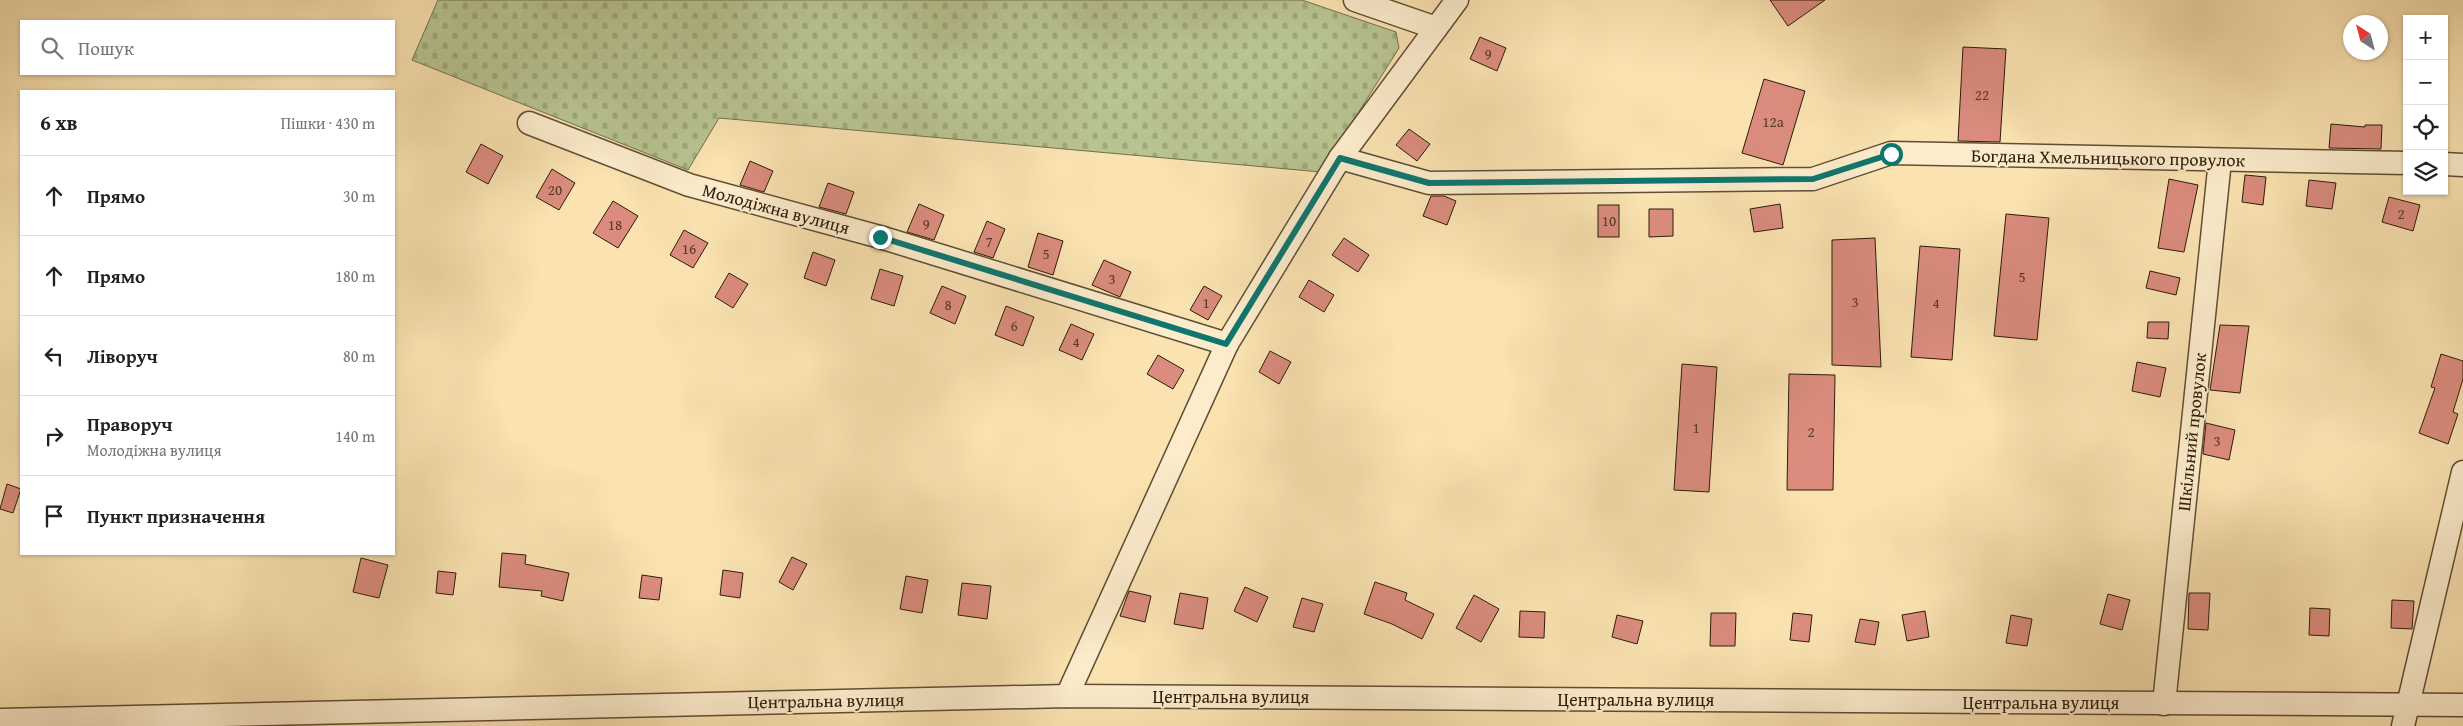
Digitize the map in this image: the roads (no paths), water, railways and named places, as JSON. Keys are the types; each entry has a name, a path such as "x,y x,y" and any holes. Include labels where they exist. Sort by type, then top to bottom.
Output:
{"street":[{"path":"1355,0 1436,28"},
{"path":"1066,696 1226,344 1340,158 1457,0"},
{"name":"Молодіжна вулиця","path":"530,123 689,185 880,237 1226,344"},
{"name":"Богдана Хмельницького провулок","path":"1340,158 1429,183 1813,179 1891,154 2403,164"},
{"name":"Шкільний провулок","path":"2164,704 2220,160"},
{"path":"2448,164 2463,164"},
{"path":"2405,716 2463,472"},
{"name":"Центральна вулиця","path":"0,720 1066,696 2164,704 2405,716 2463,705"}]}
